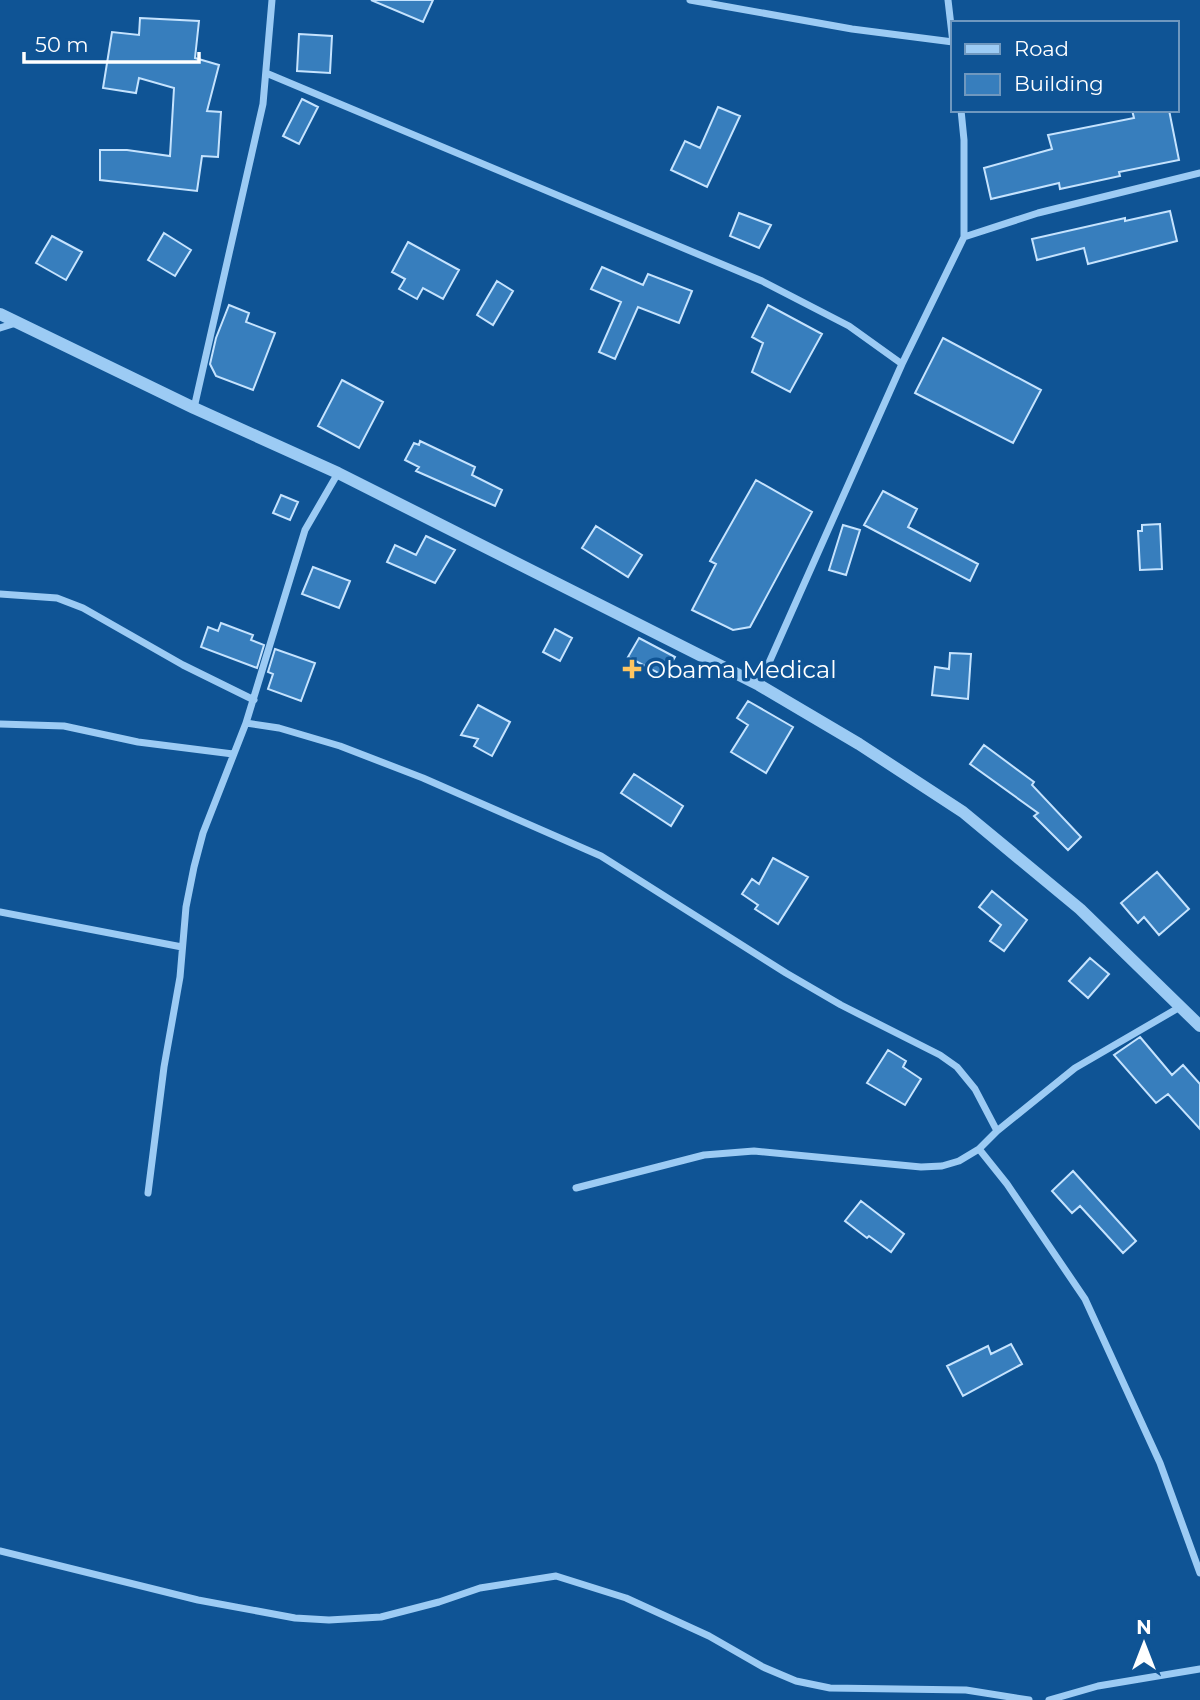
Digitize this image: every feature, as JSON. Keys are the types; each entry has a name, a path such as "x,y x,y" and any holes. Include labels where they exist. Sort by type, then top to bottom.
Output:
{"street":[{"path":"194,408 263,104 272,0"},
{"path":"690,0 852,29 951,42"},
{"path":"948,0 951,25"},
{"path":"266,73 457,156 762,281 849,326 902,363"},
{"path":"759,685 902,363 964,237 964,140 961,112"},
{"path":"964,237 1038,213 1200,173"},
{"path":"0,314 194,408 338,473 759,685 859,744 963,812 1080,909 1200,1026"},
{"path":"0,328 17,323"},
{"path":"148,1192 186,907 194,867 203,833 254,700 305,530 338,473"},
{"path":"0,594 57,598 83,608 183,665 254,700"},
{"path":"246,723 279,728 340,746 424,778 601,856 808,986 887,1030 940,1055 957,1067 975,1090 997,1131"},
{"path":"0,724 64,726 138,742 233,754"},
{"path":"0,912 182,947"},
{"path":"576,1188 704,1155 754,1152 921,1167 942,1166 959,1161 979,1149 997,1131 1075,1068 1180,1007"},
{"path":"979,1149 1007,1184 1085,1299 1160,1463 1200,1573"},
{"path":"0,1551 198,1600 295,1618 328,1620 381,1618 480,1588 556,1576 626,1598 709,1636 763,1667 796,1681 830,1688 966,1690 1029,1700"},
{"path":"1049,1700 1098,1686 1200,1669"}],"building":[{"path":"371,0 433,0 423,22"},
{"path":"140,18 199,21 195,58 219,65 207,111 221,112 218,157 202,156 197,191 100,180 100,150 127,150 170,156 174,88 139,78 136,93 103,88 112,32 139,35"},
{"path":"299,34 332,36 330,73 297,71"},
{"path":"302,99 318,107 299,144 283,136"},
{"path":"718,107 740,116 707,187 671,170 685,141 700,148"},
{"path":"1132,112 1169,112 1179,160 1119,172 1120,176 1060,189 1059,183 991,199 984,168 1052,149 1048,135 1134,118"},
{"path":"1170,211 1177,241 1088,264 1084,248 1037,260 1032,239"},
{"path":"739,213 771,225 759,248 730,236"},
{"path":"164,233 191,250 175,276 148,260"},
{"path":"52,236 82,252 66,280 36,263"},
{"path":"408,242 459,270 443,299 423,288 417,299 399,289 405,279 392,272"},
{"path":"602,267 643,285 648,274 692,291 679,323 638,307 615,359 599,352 621,302 591,289"},
{"path":"497,281 513,291 493,325 477,315"},
{"path":"229,305 249,313 246,322 275,333 253,390 216,376 210,364 216,338"},
{"path":"768,305 822,334 790,392 752,372 763,343 752,337"},
{"path":"943,338 1041,390 1013,443 915,393"},
{"path":"342,380 383,402 359,448 318,426"},
{"path":"420,441 475,467 472,475 502,490 495,506 416,471 419,467 405,460 414,443 419,445"},
{"path":"756,480 812,512 750,627 733,630 692,610 716,564 710,561"},
{"path":"883,491 917,509 908,527 978,564 970,581 864,525"},
{"path":"281,495 298,502 290,520 273,513"},
{"path":"1160,524 1162,569 1140,570 1138,531 1142,531 1142,525"},
{"path":"843,525 860,530 846,575 829,570"},
{"path":"596,526 642,555 628,577 582,548"},
{"path":"426,536 455,550 435,583 387,562 395,545 416,555"},
{"path":"313,567 350,581 339,608 302,594"},
{"path":"221,623 253,635 251,640 264,645 257,668 201,647 208,627 218,631"},
{"path":"555,629 572,638 560,661 543,652"},
{"path":"639,638 675,657 664,676 628,657"},
{"path":"275,649 315,663 301,701 268,689 273,674 268,672"},
{"path":"950,653 971,654 968,699 932,695 935,667 949,669"},
{"path":"748,701 793,727 766,773 731,752 748,725 737,718"},
{"path":"478,705 510,722 492,756 474,746 478,739 461,735"},
{"path":"984,745 1034,782 1032,785 1081,837 1068,850 1034,816 1038,813 970,764"},
{"path":"634,774 683,806 671,826 621,793"},
{"path":"773,858 808,877 778,924 755,909 758,905 742,894 752,879 759,884"},
{"path":"1157,872 1189,909 1159,935 1144,917 1138,923 1121,903"},
{"path":"992,891 1027,920 1004,951 990,941 1001,925 979,907"},
{"path":"1090,958 1109,974 1088,998 1069,981"},
{"path":"1140,1037 1172,1075 1183,1065 1200,1084 1200,1129 1168,1094 1156,1103 1114,1055"},
{"path":"888,1050 906,1061 903,1067 921,1079 905,1105 867,1083"},
{"path":"1073,1171 1136,1241 1123,1253 1080,1206 1072,1213 1052,1191"},
{"path":"861,1201 904,1234 891,1252 845,1221"},
{"path":"1011,1344 1022,1364 963,1396 947,1366 988,1346 991,1354"}],"place":[{"name":"Obama Medical","path":"632,669"}]}
